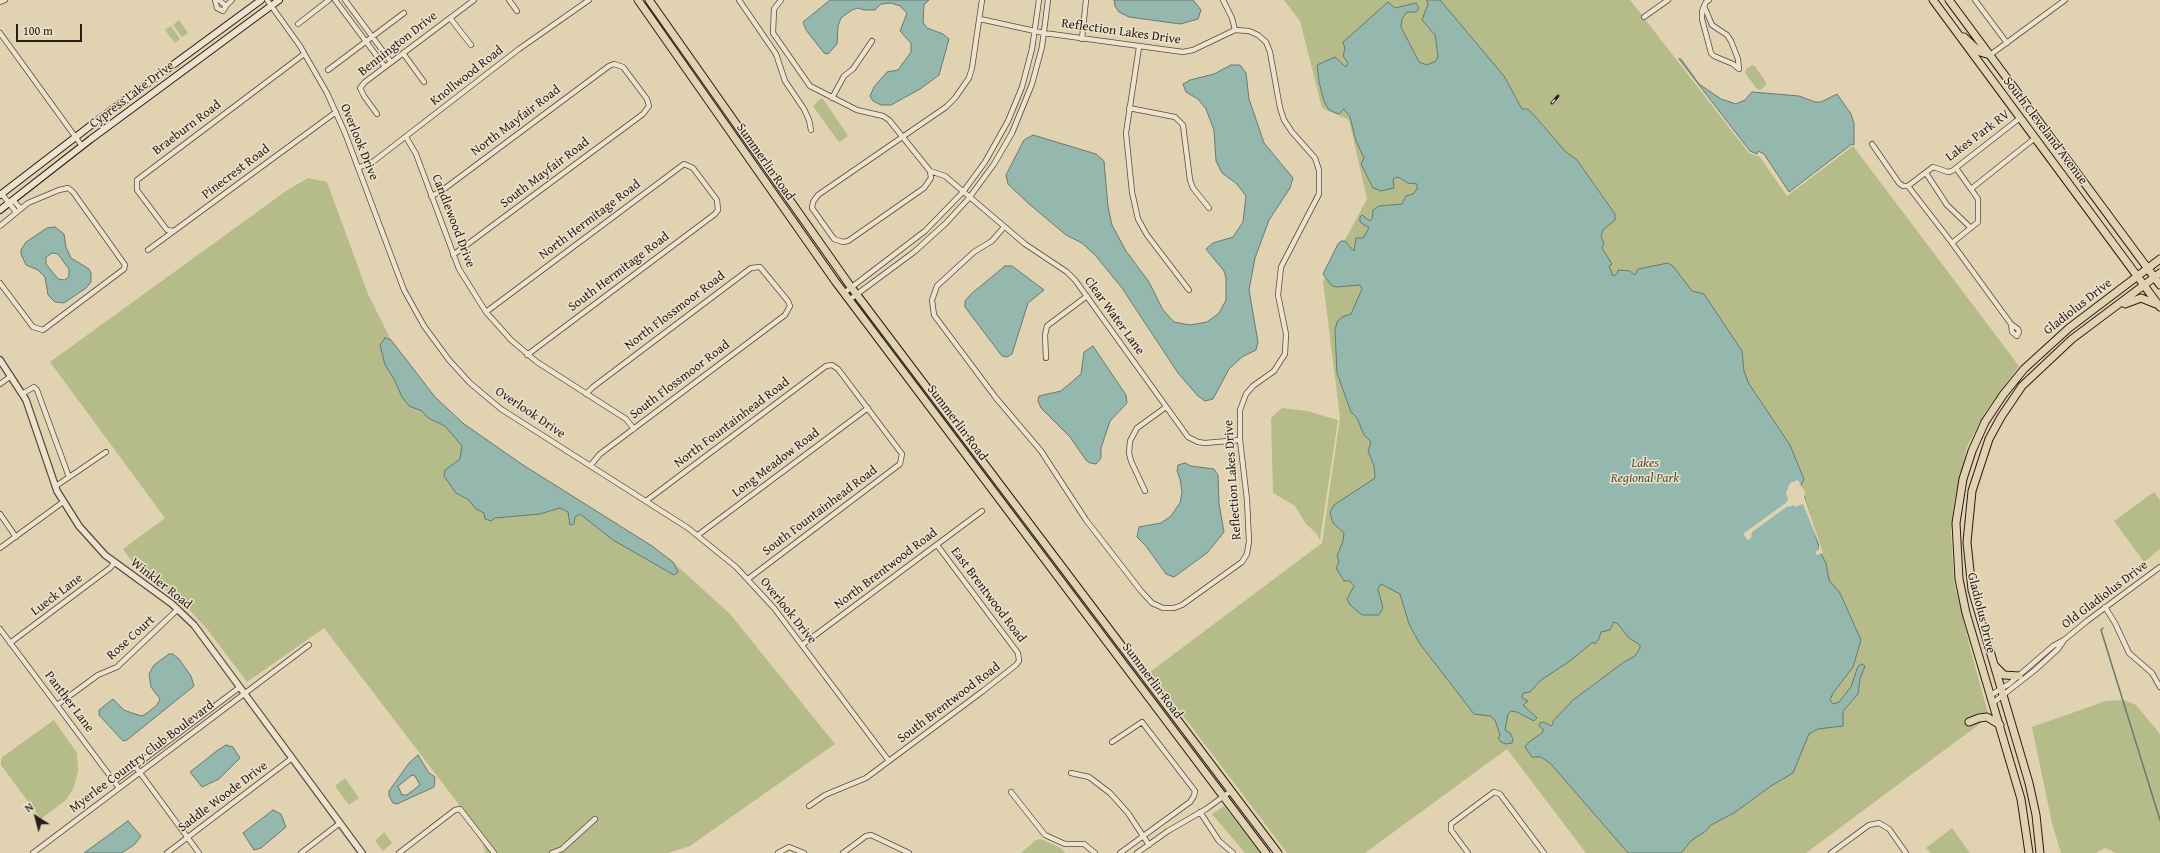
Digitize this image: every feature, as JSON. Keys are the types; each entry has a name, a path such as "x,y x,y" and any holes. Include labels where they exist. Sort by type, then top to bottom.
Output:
{"main road":[{"name":"Cypress Lake Drive","path":"1,195 171,65 261,0"},
{"name":"Cypress Lake Drive","path":"0,210 82,146 279,0"},
{"name":"Summerlin Road","path":"638,0 849,300 1266,853"},
{"name":"Summerlin Road","path":"649,0 856,295 1278,853"},
{"name":"South Cleveland Avenue","path":"1933,0 2159,306"},
{"name":"South Cleveland Avenue","path":"1949,0 2148,268 2157,275 2160,285"},
{"path":"1955,30 1980,52 1990,55"},
{"name":"Gladiolus Drive","path":"2029,853 2021,799 1966,613 1957,570 1956,539 1958,508 1969,458 1978,436 1994,408 2024,369 2069,328 2160,258"},
{"name":"Gladiolus Drive","path":"2040,853 2033,798 1972,590 1967,557 1968,512 1978,467 1994,428 2022,386 2072,339 2157,275"},
{"path":"2112,310 2138,299 2147,299 2159,306"},
{"path":"1994,665 2004,675 2019,676"},
{"path":"1968,722 1987,717 2000,725"}],"street":[{"path":"0,2 5,0"},
{"path":"215,0 219,10 223,11 232,0"},
{"path":"219,0 226,6"},
{"name":"Overlook Drive","path":"267,0 272,5 304,54 336,112 404,290 424,326 449,360 470,383 501,409 698,535 748,579 774,608 889,761"},
{"path":"298,24 329,0"},
{"path":"335,0 385,67"},
{"path":"345,0 391,62"},
{"name":"Bennington Drive","path":"377,114 360,88 365,82 474,0"},
{"path":"508,0 517,11"},
{"name":"Knollwood Road","path":"358,168 374,161 519,49 589,0"},
{"path":"739,0 776,54 784,81 808,116 811,130"},
{"path":"781,0 774,9 773,33 805,80 816,90 857,110 884,116 893,123 903,135 930,171 931,178 924,188 848,241 839,241 834,239 812,208 814,198 903,135 946,106 962,89 972,68 982,0"},
{"path":"844,293 925,231 963,192 985,162 1008,121 1028,67 1036,32 1039,0"},
{"path":"849,300 930,238 969,198 994,164 1019,118 1034,79 1044,33 1048,0"},
{"path":"1082,39 1086,0"},
{"path":"1223,0 1236,30"},
{"path":"1644,17 1668,0"},
{"path":"1704,6 1712,25 1727,35 1731,41 1740,69 1711,53 1702,19 1704,6 1709,0"},
{"path":"1975,0 2007,43"},
{"path":"1990,55 2065,0"},
{"path":"328,70 404,13"},
{"path":"450,18 471,45"},
{"name":"Reflection Lakes Drive","path":"980,19 1036,32 1183,52 1193,50 1236,30 1249,31 1258,35 1266,42 1270,52 1280,108 1284,120 1292,132 1315,158 1321,178 1319,194 1281,267 1278,295 1286,334 1284,354 1274,371 1253,386 1242,401 1239,416 1240,440 1247,500 1249,540 1247,554 1242,562 1182,605 1174,608 1163,608 1152,603 1141,591 1086,520 1041,451 996,398 934,315 932,300 937,286 974,252 992,241 1004,227"},
{"path":"0,33 82,146"},
{"path":"832,98 844,76 853,69 872,41"},
{"path":"1139,46 1129,108 1127,150 1132,192 1138,218 1147,235 1189,290"},
{"path":"403,53 424,82"},
{"name":"Braeburn Road","path":"174,231 167,230 137,190 137,180 304,54"},
{"name":"North Mayfair Road","path":"431,196 440,192 605,69 614,64 623,67 647,99 648,106"},
{"path":"171,65 178,74"},
{"name":"South Mayfair Road","path":"453,255 643,114 648,106"},
{"path":"1129,108 1175,117 1183,125 1190,180 1193,188 1209,208"},
{"name":"Pinecrest Road","path":"148,250 336,112"},
{"name":"Lakes Park RV","path":"1908,186 1933,167 1948,172 1956,168 2020,118"},
{"name":"Candlewood Drive","path":"406,137 414,149 453,255 467,283 486,312 507,336 527,355 626,420 634,429"},
{"path":"1971,189 2035,138"},
{"path":"1872,144 1899,183 1903,186 1908,186 2011,324"},
{"name":"North Hermitage Road","path":"486,312 684,164 689,165 706,184 718,203"},
{"path":"1952,243 1978,222 1980,207 1978,199 1956,168"},
{"name":"Clear Water Lane","path":"930,171 945,176 1004,227 1067,272 1087,296 1184,432 1198,442 1240,440"},
{"path":"1926,173 1947,205 1971,228"},
{"path":"0,226 28,203 59,190 68,188 73,192 123,260 124,269 42,330 33,327 0,283"},
{"path":"1,195 11,201 18,211"},
{"name":"South Hermitage Road","path":"527,355 715,214 718,210 718,203"},
{"name":"North Flossmoor Road","path":"586,394 593,387 751,268 760,267 776,285 790,306 786,314"},
{"path":"1046,358 1045,335 1047,326 1087,296"},
{"name":"South Flossmoor Road","path":"590,466 600,454 786,314"},
{"name":"Winkler Road","path":"0,360 22,394 30,411 63,502 86,535 115,562 178,609 199,632 362,853"},
{"name":"North Fountainhead Road","path":"646,501 826,366 832,365 838,369 868,408"},
{"path":"0,384 11,376"},
{"path":"22,394 34,387 37,390 69,478"},
{"path":"1144,491 1130,461 1130,441 1137,428 1166,407"},
{"name":"South Fountainhead Road","path":"748,579 897,467 902,459 902,454 868,408"},
{"name":"Long Meadow Road","path":"698,535 868,408"},
{"path":"56,486 106,452"},
{"path":"0,548 63,502"},
{"name":"North Brentwood Road","path":"802,645 982,511"},
{"path":"0,514 16,537"},
{"name":"East Brentwood Road","path":"937,545 1018,653 1019,661"},
{"name":"Lueck Lane","path":"10,643 107,571 115,562"},
{"name":"Old Gladiolus Drive","path":"1993,703 2002,692 2053,646 2064,640 2105,607 2160,567"},
{"path":"2105,607 2115,623 2129,653 2152,673 2160,688"},
{"name":"Rose Court","path":"57,705 98,675 117,667 178,609"},
{"name":"Panther Lane","path":"0,630 120,788"},
{"name":"Old Gladiolus Drive","path":"1991,695 2002,692 2058,649 2064,640"},
{"name":"Myerlee Country Club Boulevard","path":"33,853 309,645"},
{"name":"South Brentwood Road","path":"809,806 825,795 866,778 983,691 1015,666 1019,661"},
{"name":"Myerlee Country Club Boulevard","path":"115,781 240,687"},
{"path":"1112,742 1142,722 1195,791 1190,802 1120,853"},
{"name":"Saddle Woode Drive","path":"167,853 292,758"},
{"path":"135,766 199,853"},
{"path":"1072,773 1089,777 1099,783 1128,813 1149,845"},
{"path":"1137,853 1231,791"},
{"path":"1011,792 1045,834 1065,844 1084,844 1095,853"},
{"path":"1468,853 1451,830 1451,824 1494,792 1502,797 1544,853"},
{"path":"399,853 455,810 460,809 494,853"},
{"path":"1200,812 1219,841 1233,853"},
{"path":"552,853 562,849 595,819"},
{"path":"301,853 340,823"},
{"path":"1831,853 1869,825 1879,823 1889,829 1906,853"},
{"path":"843,853 866,836 871,835 909,853"},
{"path":"778,853 789,847 804,853"}],"green space":[{"name":"Lakes Regional Park","path":"1284,0 1630,0 1749,153 1760,157 1787,196 1853,146 2019,366 1985,412 1967,447 1954,502 1951,532 1954,582 1989,717 1806,853 1586,853 1507,749 1365,853 1287,853 1150,672 1322,543 1340,418 1323,281 1367,199 1349,120 1322,108 1300,21"},
{"path":"179,20 188,33 182,37 173,25"},
{"path":"171,26 180,39 175,43 165,30"},
{"path":"1752,65 1755,66 1766,82 1766,85 1760,90 1757,89 1745,73 1745,70"},
{"path":"820,99 823,99 847,134 847,137 840,142 813,106"},
{"path":"308,178 327,182 368,294 391,340 435,397 464,424 523,465 652,546 673,562 730,614 835,744 690,846 668,853 485,853 483,843 457,802 324,628 247,682 207,629 181,601 138,570 123,549 165,518 50,362 286,191"},
{"path":"1282,408 1307,411 1338,420 1320,540 1316,533 1306,524 1295,506 1273,493 1271,418"},
{"path":"2154,492 2160,500 2160,549 2144,562 2114,521"},
{"path":"2124,700 2136,705 2160,734 2160,853 2116,853 2105,848 2096,853 2061,853 2052,823 2032,727 2106,701"},
{"path":"54,720 77,753 78,771 74,787 66,800 41,819 1,765 1,758"},
{"path":"345,778 359,798 349,805 335,786"},
{"path":"1224,806 1261,853 1245,853 1212,814"},
{"path":"1952,828 1970,853 1931,853 1926,848"},
{"path":"384,832 392,843 383,851 375,841"},
{"path":"1041,839 1061,848 1065,853 1021,853 1036,840"}],"water":[{"path":"830,0 929,0 924,5 923,22 927,28 943,34 949,39 939,75 920,89 891,105 881,105 873,101 870,96 874,87 887,72 898,70 911,52 911,43 900,31 907,13 900,6 891,3 881,4 875,10 864,10 858,8 852,10 841,18 838,26 837,44 828,54 824,53 806,30 803,22"},
{"path":"1114,0 1193,0 1201,10 1198,19 1180,24 1129,17 1119,12 1115,6"},
{"path":"1427,0 1440,0 1504,76 1522,109 1528,109 1566,152 1577,160 1615,214 1615,220 1603,230 1601,237 1604,243 1602,248 1612,264 1609,266 1613,276 1617,274 1618,270 1630,271 1635,275 1638,269 1668,263 1673,266 1692,291 1704,294 1742,351 1744,371 1749,384 1790,445 1804,479 1801,485 1821,554 1826,563 1829,580 1840,593 1861,640 1853,667 1833,693 1830,700 1833,704 1839,702 1851,687 1858,666 1862,664 1865,666 1860,679 1858,694 1843,711 1843,726 1818,729 1809,734 1793,773 1771,786 1734,813 1711,825 1706,831 1692,840 1681,853 1628,853 1551,764 1541,757 1532,757 1525,747 1529,742 1543,732 1543,729 1539,726 1540,723 1544,722 1551,726 1553,721 1573,700 1624,662 1635,656 1640,648 1640,645 1629,638 1617,623 1614,622 1610,630 1601,632 1599,639 1595,644 1593,642 1570,661 1541,680 1530,692 1523,693 1522,698 1528,701 1523,705 1537,718 1534,721 1517,712 1511,711 1508,714 1505,730 1510,733 1513,739 1512,743 1506,744 1501,742 1498,738 1500,735 1495,720 1490,716 1474,714 1420,644 1409,624 1400,594 1381,584 1378,589 1383,608 1379,615 1362,615 1350,605 1347,599 1354,586 1350,581 1344,581 1336,568 1339,562 1337,556 1343,541 1344,533 1333,523 1330,513 1334,505 1375,478 1374,466 1368,451 1371,442 1364,435 1357,418 1351,412 1337,373 1335,330 1337,322 1342,317 1351,314 1362,289 1360,285 1332,286 1323,274 1341,241 1345,241 1354,251 1356,238 1363,238 1369,228 1360,222 1360,217 1362,215 1370,221 1372,219 1373,210 1379,206 1402,204 1406,196 1413,194 1417,189 1417,184 1408,183 1398,177 1393,179 1394,188 1381,191 1373,188 1361,164 1364,158 1356,141 1350,117 1344,109 1339,114 1329,110 1324,101 1319,82 1317,65 1335,57 1346,67 1348,63 1343,56 1345,49 1343,42 1388,2 1395,8 1416,3 1419,8 1416,12 1407,12 1402,19 1401,27 1419,62 1427,65 1436,61 1438,56 1435,35 1422,20 1428,4"},
{"path":"1679,59 1681,59 1699,84 1721,99 1736,104 1745,100 1752,92 1799,96 1815,102 1821,102 1837,94 1851,114 1854,123 1854,145 1852,144 1789,192 1764,154 1758,151 1757,154 1750,151"},
{"path":"1231,65 1240,65 1246,73 1249,99 1264,143 1293,178 1290,188 1269,220 1255,258 1249,290 1258,342 1256,350 1242,357 1229,369 1213,399 1205,401 1198,396 1178,373 1122,288 1095,255 1082,243 1066,235 1028,203 1008,184 1006,175 1024,140 1033,135 1096,154 1104,161 1108,207 1112,225 1126,251 1149,282 1163,310 1174,322 1190,325 1207,322 1219,313 1226,300 1226,278 1224,271 1206,249 1213,243 1233,237 1243,222 1246,196 1237,184 1222,173 1216,161 1214,130 1206,109 1198,99 1186,92 1183,84 1190,80 1214,74"},
{"path":"55,227 64,234 66,247 71,258 89,269 91,273 91,282 86,288 64,303 55,302 48,295 45,277 38,270 26,265 21,254 21,250 26,242 47,228","holes":["52,253 58,254 69,269 69,276 65,280 58,279 46,264 46,257"]},
{"path":"1005,266 1012,266 1044,290 1028,303 1012,354 1007,357 1002,356 965,307 965,301 971,294"},
{"path":"385,338 391,340 435,397 464,424 523,465 652,546 673,562 678,572 674,575 613,540 580,514 575,517 574,524 570,525 568,512 560,508 540,514 495,518 491,521 485,519 484,513 476,509 469,500 456,493 444,476 445,470 460,459 462,446 445,426 428,418 422,411 409,406 402,397 394,379 385,365 380,345"},
{"path":"1093,346 1126,395 1127,403 1110,421 1101,448 1101,458 1096,464 1090,463 1086,460 1070,437 1041,408 1038,401 1039,396 1061,391 1081,374 1084,352"},
{"path":"1185,463 1191,466 1214,469 1218,475 1219,504 1224,532 1207,553 1174,577 1166,574 1146,546 1137,537 1139,527 1161,523 1171,516 1180,503 1182,492 1177,471 1178,465"},
{"path":"169,654 173,654 179,659 191,676 194,686 127,740 123,741 99,715 99,710 113,699 124,710 142,716 157,705 160,699 151,687 149,674 154,665"},
{"path":"226,745 233,747 240,758 219,779 202,787 190,772"},
{"path":"418,755 429,773 435,777 434,787 397,804 393,803 389,796 389,791 409,763","holes":["412,775 415,776 420,785 407,795 402,795 398,786"]},
{"path":"273,810 281,814 286,827 261,848 254,850 243,833"},
{"path":"128,821 141,836 135,844 122,853 84,853"}],"pier":[{"path":"1798,480 1806,494 1804,496 1823,553 1816,555 1816,551 1819,550 1819,544 1803,504 1795,507 1794,505 1788,506 1752,532 1751,538 1748,540 1743,534 1787,502 1788,499 1786,493 1790,483"}],"waterway":[{"path":"2103,628 2101,630 2160,820"}],"railway":[{"path":"1552,103 1558,96"}]}
